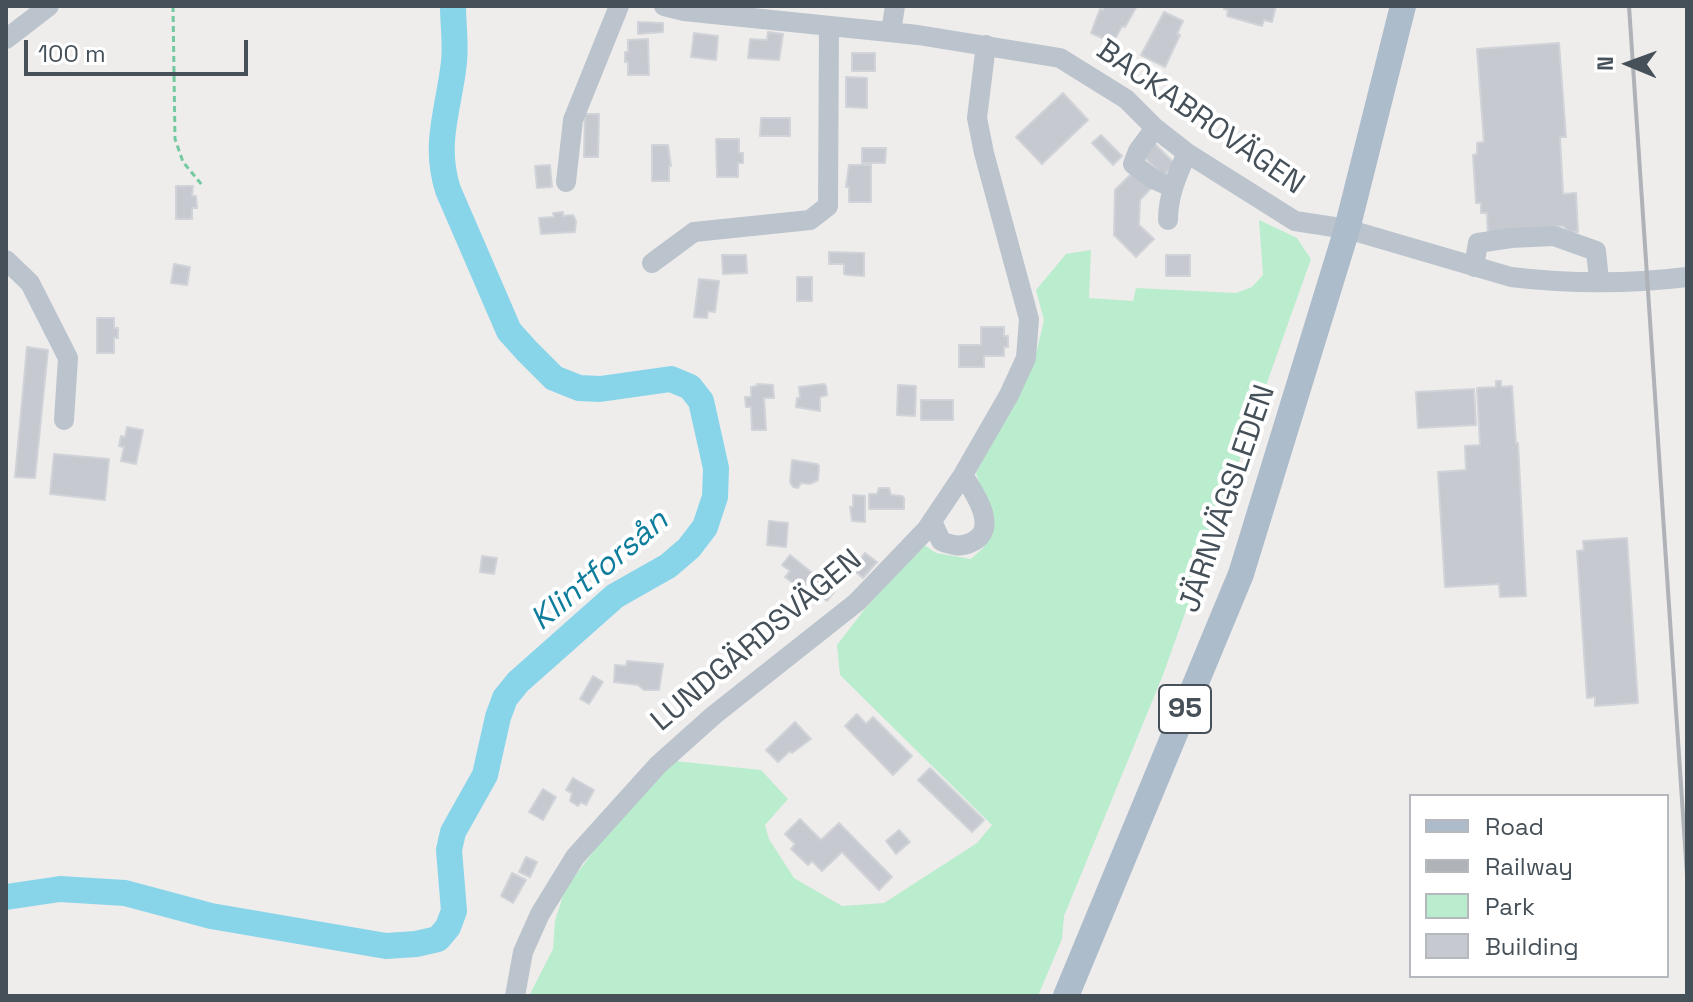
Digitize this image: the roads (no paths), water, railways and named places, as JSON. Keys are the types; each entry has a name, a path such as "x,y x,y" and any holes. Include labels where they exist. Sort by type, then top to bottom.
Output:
{"main road":[{"name":"JÄRNVÄGSLEDEN","path":"1066,996 1241,574 1347,229 1403,6"}],"street":[{"path":"6,39 49,6"},
{"path":"566,182 573,120 619,6"},
{"name":"BACKABROVÄGEN","path":"664,6 684,11 714,10 829,27 891,32 1060,58 1126,99 1155,128 1187,153 1295,221 1347,229 1474,267 1535,280 1649,282 1687,277"},
{"path":"891,32 895,6"},
{"path":"652,263 694,232 810,220 828,206 829,27"},
{"name":"LUNDGÄRDSVÄGEN","path":"515,996 523,952 540,914 575,857 658,765 714,715 857,602 932,521 963,475 1009,395 1026,358 1029,319 977,118 986,45"},
{"path":"1155,128 1138,151 1133,164 1153,179 1173,188"},
{"path":"1168,220 1173,188 1187,153"},
{"path":"1474,267 1478,243 1554,236 1596,251 1599,280"},
{"path":"6,260 30,283 68,358 64,420"},
{"path":"932,521 941,541 952,546 974,542 982,534 985,521 982,508 963,475"}],"waterway":[{"name":"Klintforsån","path":"6,897 60,889 125,893 211,916 386,946 438,939 448,927 454,911 449,850 453,832 485,775 505,698 518,682 615,596 668,566 689,548 705,527 715,497 716,468 701,401 690,387 671,379 600,389 579,388 554,378 509,331 448,190 444,173 442,141 455,55 453,6"}],"railway":[{"path":"1629,6 1687,875"}]}
